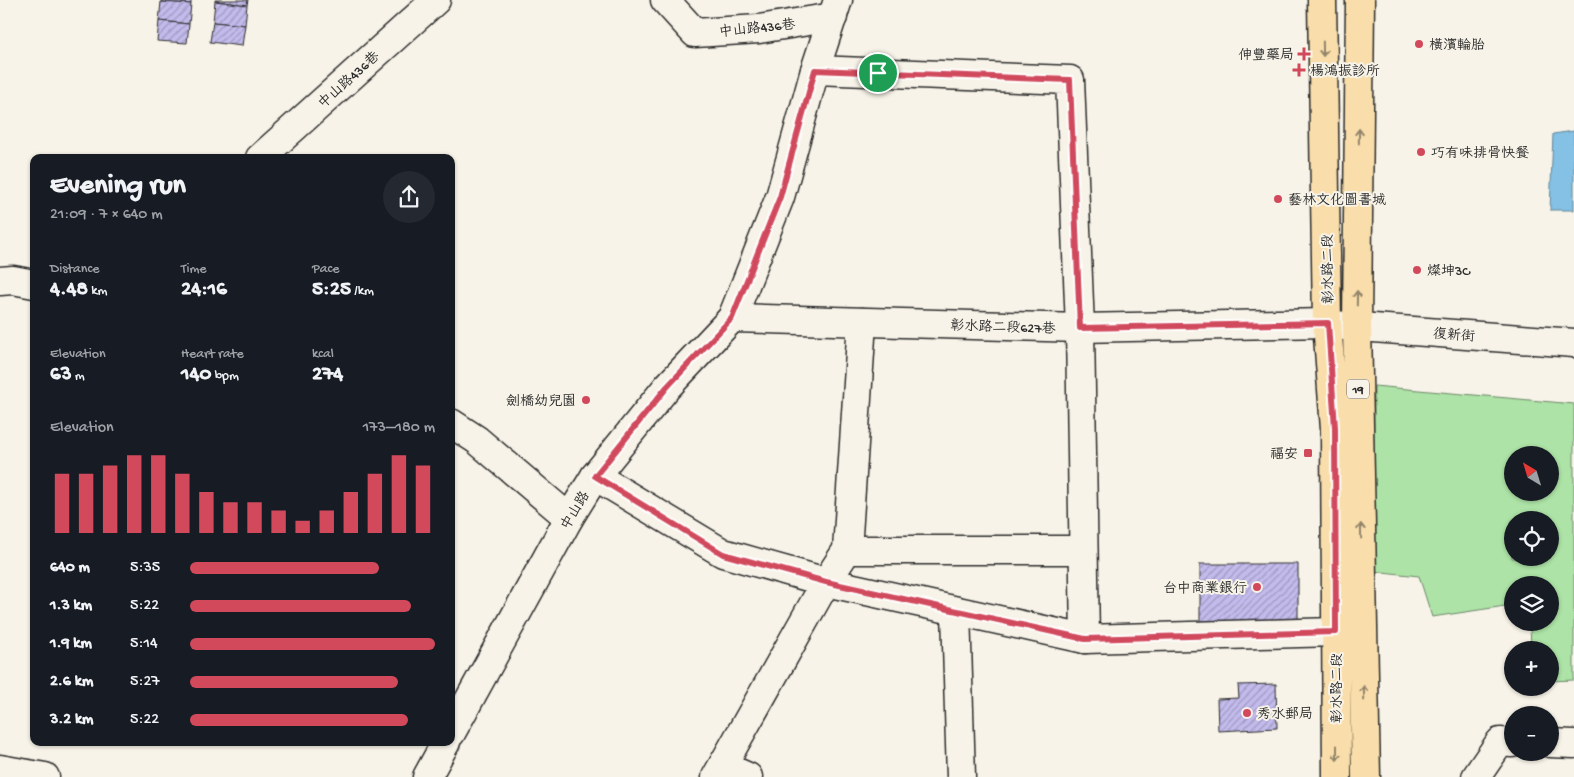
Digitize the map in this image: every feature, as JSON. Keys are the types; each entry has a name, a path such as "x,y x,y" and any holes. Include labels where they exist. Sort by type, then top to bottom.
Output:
{"main road":[{"name":"彰水路二段","path":"1322,0 1366,777"},
{"name":"彰水路二段","path":"1337,777 1335,428 1339,325 1360,0"}],"street":[{"name":"中山路436巷","path":"264,154 436,0"},
{"name":"中山路436巷","path":"664,0 695,33 759,29 835,8"},
{"name":"中山路","path":"455,725 568,518 595,476 667,387 732,318 780,197 815,70 835,8"},
{"path":"815,70 1070,80 1080,328 1085,639"},
{"path":"0,281 13,280 30,283"},
{"name":"彰水路二段627巷","path":"732,318 1080,328 1339,325"},
{"path":"748,777 720,771 826,582 847,550 862,322"},
{"name":"復新街","path":"1339,325 1574,343"},
{"path":"455,426 477,440 568,518"},
{"path":"595,476 723,554 826,582 1085,639 1336,632"},
{"path":"847,550 1083,550"},
{"path":"956,611 961,777"},
{"path":"1476,777 1500,742 1504,742"},
{"path":"1559,743 1574,744"},
{"path":"427,777 444,746"},
{"path":"0,769 45,777"}],"green space":[{"path":"1374,386 1574,404 1574,680 1559,681 1559,641 1531,641 1530,631 1559,631 1559,576 1504,576 1504,606 1432,617 1419,576 1373,571"}],"water":[{"path":"1574,131 1574,210 1550,210 1553,134"}],"building":[{"path":"161,0 191,0 191,4 161,2"},
{"path":"215,0 248,0 247,5"},
{"path":"215,1 247,5 245,25 213,22"},
{"path":"161,2 191,4 189,24 159,21"},
{"path":"159,21 189,24 187,43 157,41"},
{"path":"213,22 245,25 242,46 210,42"},
{"path":"1200,564 1298,564 1298,629 1200,628"},
{"name":"秀水郵局","path":"1276,684 1277,728 1218,731 1217,699 1239,698 1238,685"}],"place":[{"name":"橫濱輪胎","path":"1419,44"},
{"name":"伸豐藥局","path":"1304,54"},
{"name":"楊鴻振診所","path":"1299,70"},
{"name":"巧有味排骨快餐","path":"1421,152"},
{"name":"藝林文化圖書城","path":"1278,199"},
{"name":"燦坤3C","path":"1417,270"},
{"name":"劍橋幼兒園","path":"586,400"},
{"name":"福安","path":"1308,453"},
{"name":"台中商業銀行","path":"1257,587"},
{"name":"秀水郵局","path":"1247,713"}],"route":[{"path":"815,70 878,73 1070,80 1080,328 1328,323 1335,428 1336,632 1085,639 826,582 723,554 595,476 667,387 732,318 780,197 815,70"}]}
